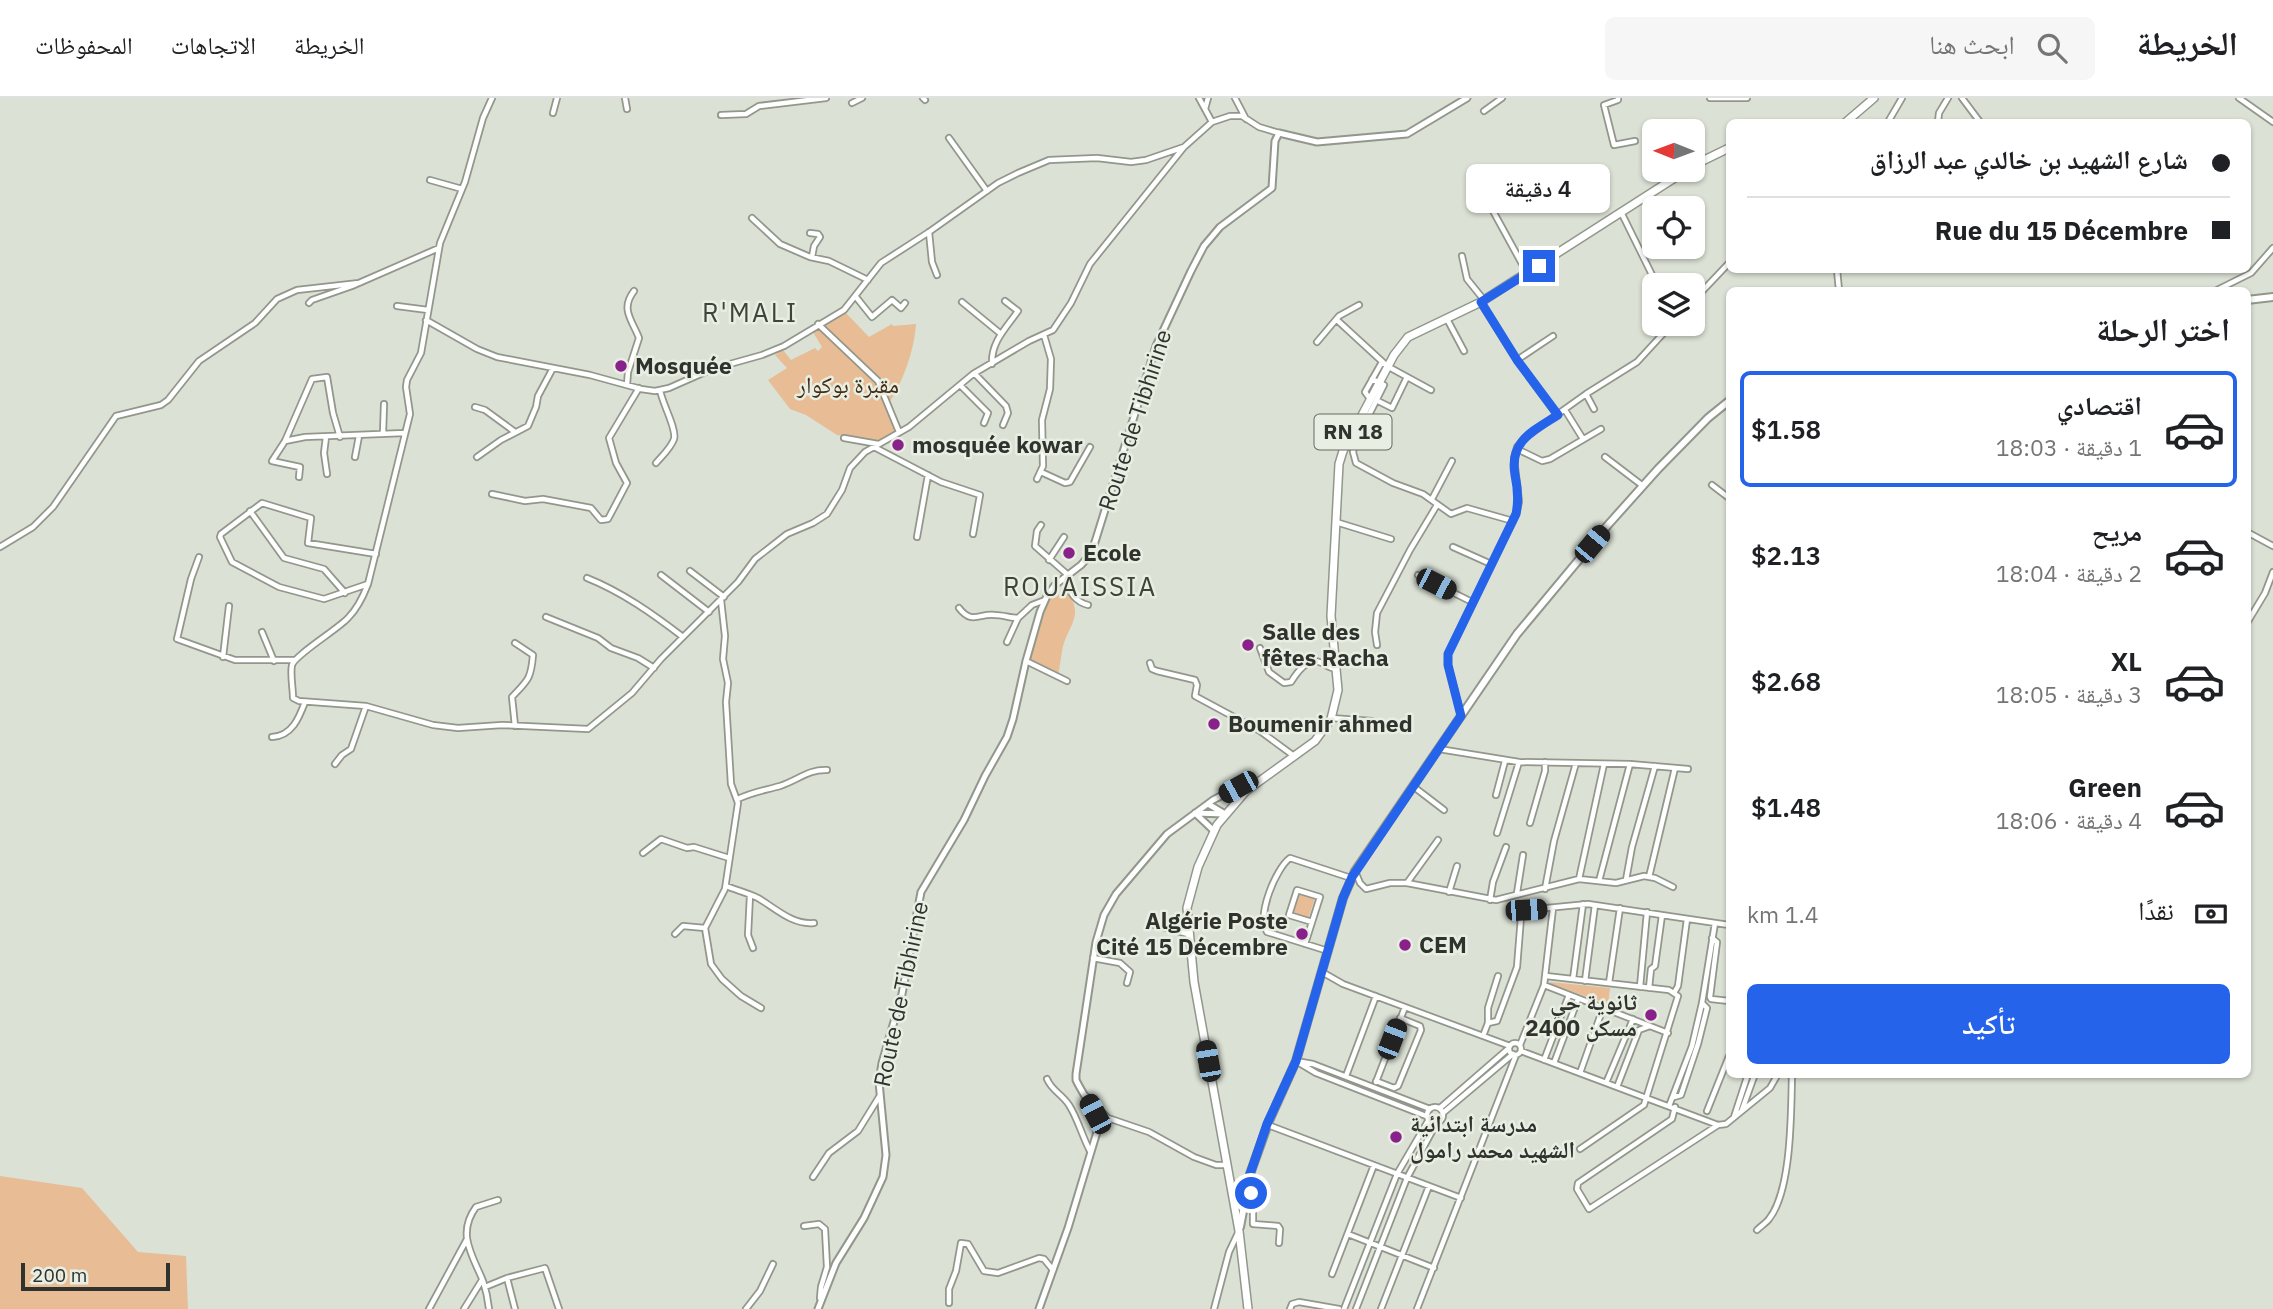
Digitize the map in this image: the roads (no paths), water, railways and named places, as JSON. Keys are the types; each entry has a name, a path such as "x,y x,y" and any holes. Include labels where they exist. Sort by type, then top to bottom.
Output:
{"main road":[{"path":"1850,119 1874,98"},
{"path":"1705,160 1726,149"},
{"name":"RN 18","path":"1248,1309 1239,1231 1194,982 1187,908 1198,867 1225,814 1258,782 1315,741 1331,718 1338,690 1331,616 1339,464 1343,451 1362,414 1374,400 1375,381 1385,364 1408,337 1483,301 1667,182"},
{"path":"2251,300 2273,297"},
{"path":"1239,1231 1246,1186 1267,1124 1296,1061 1355,871 1517,634 1643,486 1708,418 1726,403"}],"street":[{"path":"199,557 177,639 223,657 246,662 294,660 357,608 368,584 410,414 407,380 421,353 439,248 492,98"},
{"path":"553,113 557,98"},
{"path":"625,98 627,108"},
{"path":"756,98 759,106"},
{"path":"722,115 746,114 759,106 826,98"},
{"path":"852,103 862,98"},
{"path":"1199,98 1212,122"},
{"path":"1205,110 1208,98"},
{"path":"1235,98 1247,119"},
{"path":"294,660 293,698 305,702 366,706 433,725 458,729 515,726 587,729 632,693 683,636 722,599 755,559 787,534 827,514 842,490 850,468 876,445 929,412 975,374 1028,341 1053,330 1072,303 1090,264 1184,147 1212,122 1230,116 1242,116 1259,127 1317,142 1407,134 1467,98"},
{"path":"1484,111 1502,98"},
{"path":"1618,98 1604,105 1614,145 1635,141"},
{"path":"1710,98 1747,98"},
{"path":"1890,119 1902,98"},
{"path":"1939,119 1948,98"},
{"path":"1962,98 1978,119"},
{"path":"2239,98 2273,122"},
{"name":"Route de Tibhirine","path":"819,1306 836,1263 864,1218 883,1177 886,1155 879,1097 882,1063 902,994 921,892 964,820 1007,737 1045,600 1055,585 1089,556 1156,346 1191,271 1204,246 1220,227 1272,188 1275,141 1279,133"},
{"path":"949,138 987,191"},
{"path":"426,320 487,353 639,388 660,390 712,369 784,346 844,310 881,263 1013,175 1049,160 1097,158 1131,162 1146,160 1184,147"},
{"path":"430,180 462,189"},
{"path":"1493,211 1528,273"},
{"path":"1621,212 1651,273"},
{"path":"752,219 780,244 829,261 868,280"},
{"path":"929,232 932,262 937,275"},
{"path":"810,233 820,237 814,246 812,257"},
{"path":"309,303 439,248"},
{"path":"2251,271 2273,248"},
{"path":"1462,256 1467,279 1517,360 1558,415"},
{"path":"1705,288 1726,266"},
{"path":"2223,287 2248,273"},
{"path":"0,547 33,527 54,508 116,416 161,405 168,400 199,361 255,323 277,299 297,290 359,283"},
{"path":"627,385 628,372 639,338 627,312 628,299 634,291"},
{"path":"856,297 872,317 892,300 901,307 905,303"},
{"path":"992,364 992,348 1018,311 1005,301"},
{"path":"962,302 1001,334"},
{"path":"1317,342 1339,316 1359,305"},
{"path":"397,306 428,310"},
{"path":"1447,318 1464,351"},
{"path":"1337,320 1385,364 1430,390"},
{"path":"818,324 878,381 899,432"},
{"path":"1037,479 1043,466 1042,420 1049,400 1051,371 1051,359 1044,335"},
{"path":"1517,360 1553,336"},
{"path":"1461,716 1448,665 1448,654 1513,521 1519,502 1514,458 1517,449 1527,436 1637,362 1661,336"},
{"path":"477,457 528,426 538,396 553,368"},
{"path":"975,374 1006,405 1008,413 1003,425"},
{"path":"299,477 300,467 272,461 285,441 312,379 327,377 340,437"},
{"path":"1374,400 1392,408 1407,377"},
{"path":"960,385 988,413 984,422"},
{"path":"492,494 525,501 543,499 591,508 601,520 608,519 627,483 616,463 609,438 639,388"},
{"path":"656,463 673,441 675,434 664,409 660,390"},
{"path":"1586,394 1594,408"},
{"path":"383,433 384,404"},
{"path":"475,407 485,410 515,432"},
{"path":"1565,410 1583,439"},
{"path":"1362,414 1353,452 1356,463 1393,483 1432,499 1451,514 1467,508 1513,521"},
{"path":"1517,449 1542,461 1601,429"},
{"path":"285,441 305,437 405,433"},
{"path":"355,457 359,436"},
{"path":"326,437 324,453 327,474"},
{"path":"844,438 876,445 941,482 981,495 973,534"},
{"path":"1041,472 1065,483 1070,482 1090,447"},
{"path":"1605,457 1643,486"},
{"path":"1432,499 1451,461"},
{"path":"917,537 928,475"},
{"path":"1712,485 1726,496"},
{"path":"368,584 324,599 279,587 232,562 220,537 262,503 311,518 309,542 376,554"},
{"path":"1377,645 1377,613 1437,505"},
{"path":"250,511 284,558 324,569 345,593"},
{"path":"1335,521 1391,539"},
{"path":"1041,526 1037,531 1035,546 1066,576 1074,598 1088,605"},
{"path":"2251,534 2273,546"},
{"path":"1049,560 1064,537"},
{"path":"1453,547 1491,564"},
{"path":"690,571 722,599 731,784 737,799 726,886 705,928 711,964 722,979 761,1009"},
{"path":"2251,616 2265,593 2273,572"},
{"path":"1418,575 1472,602"},
{"path":"661,576 709,612"},
{"path":"587,578 645,609 683,636"},
{"path":"1007,642 1018,618 1032,605 1045,600"},
{"path":"223,657 229,606"},
{"path":"959,608 967,617 972,618 992,614 1018,618"},
{"path":"546,617 598,638 611,648 654,668"},
{"path":"262,632 274,661"},
{"path":"515,643 533,655 530,675 525,685 512,696 515,726"},
{"path":"1260,648 1269,672 1284,683 1291,682 1297,672 1313,661 1336,669"},
{"path":"1026,661 1067,681"},
{"path":"1150,663 1152,669 1157,671 1195,680 1198,685 1195,696 1260,731 1294,756"},
{"path":"272,737 282,735 295,725 305,702"},
{"path":"335,764 351,749 366,706"},
{"path":"1331,718 1372,721"},
{"path":"1439,750 1505,761 1630,764 1688,769"},
{"path":"1496,795 1505,761"},
{"path":"1497,833 1519,762"},
{"path":"1530,823 1545,771 1545,762"},
{"path":"1545,889 1554,841 1576,763"},
{"path":"1579,879 1604,764"},
{"path":"1600,881 1630,764"},
{"path":"1626,881 1632,847 1654,766"},
{"path":"1649,877 1675,768"},
{"path":"737,799 751,792 793,781 814,769 827,770"},
{"path":"1040,1309 1084,1181 1097,1132 1098,1122 1076,1080 1076,1074 1093,957 1104,915 1116,894 1155,846 1208,804 1238,787 1258,782"},
{"path":"1414,787 1444,810"},
{"path":"1208,804 1225,814"},
{"path":"1195,813 1225,814"},
{"path":"1195,813 1214,831"},
{"path":"643,853 661,839 729,858"},
{"path":"1407,883 1438,840"},
{"path":"1490,900 1493,882 1506,847"},
{"path":"1517,893 1523,855"},
{"path":"1328,951 1267,932 1263,927 1275,876 1282,864 1290,858 1351,878"},
{"path":"1449,892 1457,866"},
{"path":"1355,871 1366,889 1390,883 1407,883 1490,900 1579,879 1626,881 1634,877 1649,877 1672,887"},
{"path":"726,886 750,895 789,917 806,924 814,923"},
{"path":"1305,944 1320,897 1297,890 1289,915 1312,922"},
{"path":"750,895 748,934 752,948"},
{"path":"1573,979 1583,904"},
{"path":"1488,1023 1497,1021 1517,967 1521,917 1526,910 1583,904 1726,925"},
{"path":"1585,981 1595,905"},
{"path":"1417,1309 1544,985 1553,908"},
{"path":"1609,983 1620,908"},
{"path":"1640,987 1647,912"},
{"path":"1649,988 1662,915"},
{"path":"1674,993 1678,986 1688,919"},
{"path":"1151,923 1188,934"},
{"path":"1715,923 1702,1003 1707,1008 1681,1095 1673,1097 1672,1118 1578,1183 1577,1189 1590,1209 1718,1125 1726,1124 1770,1088 1776,1078"},
{"path":"675,934 683,926 705,928"},
{"path":"1712,938 1717,942 1710,997 1726,1002"},
{"path":"1093,957 1120,962 1130,972 1127,983"},
{"path":"1643,968 1651,970"},
{"path":"1322,972 1343,984 1718,1125"},
{"path":"1483,1036 1498,976"},
{"path":"1546,976 1669,990 1678,996 1644,1105 1580,1149"},
{"path":"1544,985 1668,1033"},
{"path":"1544,1060 1569,995"},
{"path":"1346,1076 1376,996"},
{"path":"1554,1063 1578,998"},
{"path":"1375,1084 1405,1007"},
{"path":"1580,1073 1603,1008"},
{"path":"1296,1061 1394,1088 1398,1086 1421,1030 1420,1026 1401,1018"},
{"path":"1606,1083 1633,1019"},
{"path":"1617,1087 1639,1030 1651,1026"},
{"path":"1356,1309 1407,1178 1436,1124 1441,1121 1441,1110 1515,1042 1517,1051"},
{"path":"1375,1084 1430,1108 1441,1110 1517,1051"},
{"path":"1296,1061 1316,1073 1436,1124"},
{"path":"1707,1111 1726,1064"},
{"path":"1733,1118 1747,1078"},
{"path":"1741,1111 1753,1078"},
{"path":"1757,1230 1769,1220 1783,1184 1793,1078"},
{"path":"1047,1079 1051,1089 1066,1100 1076,1116 1090,1151"},
{"path":"1083,1093 1108,1118 1149,1132 1194,1157 1216,1165 1227,1165"},
{"path":"813,1177 829,1153 859,1131 879,1097"},
{"path":"1344,1309 1397,1174 1430,1108"},
{"path":"1267,1124 1461,1198"},
{"path":"1332,1274 1374,1165"},
{"path":"1246,1186 1253,1197 1253,1224 1278,1226 1279,1243"},
{"path":"1381,1309 1429,1186"},
{"path":"489,1309 485,1287 471,1259 467,1223 476,1207 498,1200"},
{"path":"804,1226 820,1224 825,1229 827,1267 819,1306"},
{"path":"1214,1309 1229,1252 1239,1231"},
{"path":"1348,1234 1434,1268"},
{"path":"429,1309 467,1239"},
{"path":"949,1303 949,1289 956,1271 961,1243 968,1244 984,1271 998,1273 1040,1258 1053,1270"},
{"path":"746,1309 766,1281 773,1264"},
{"path":"485,1287 545,1268 559,1309"},
{"path":"507,1278 515,1309"},
{"path":"464,1309 482,1279"},
{"path":"1290,1309 1292,1304 1299,1302 1318,1308 1339,1309"}],"place":[{"name":"Mosquée","path":"621,366"},
{"name":"mosquée kowar","path":"898,445"},
{"name":"Ecole","path":"1069,553"},
{"name":"Salle des fêtes Racha","path":"1248,645"},
{"name":"Boumenir ahmed","path":"1214,724"},
{"name":"Algérie Poste Cité 15 Décembre","path":"1302,934"},
{"name":"CEM","path":"1405,945"},
{"name":"ثانوية حي 2400 مسكن","path":"1651,1015"},
{"name":"مدرسة ابتدائية الشهيد محمد رامول","path":"1396,1137"}],"district":[{"name":"R'MALI","path":"750,313"},
{"name":"ROUAISSIA","path":"1080,587"}],"park label":[{"name":"مقبرة بوكوار","path":"848,385"}]}
